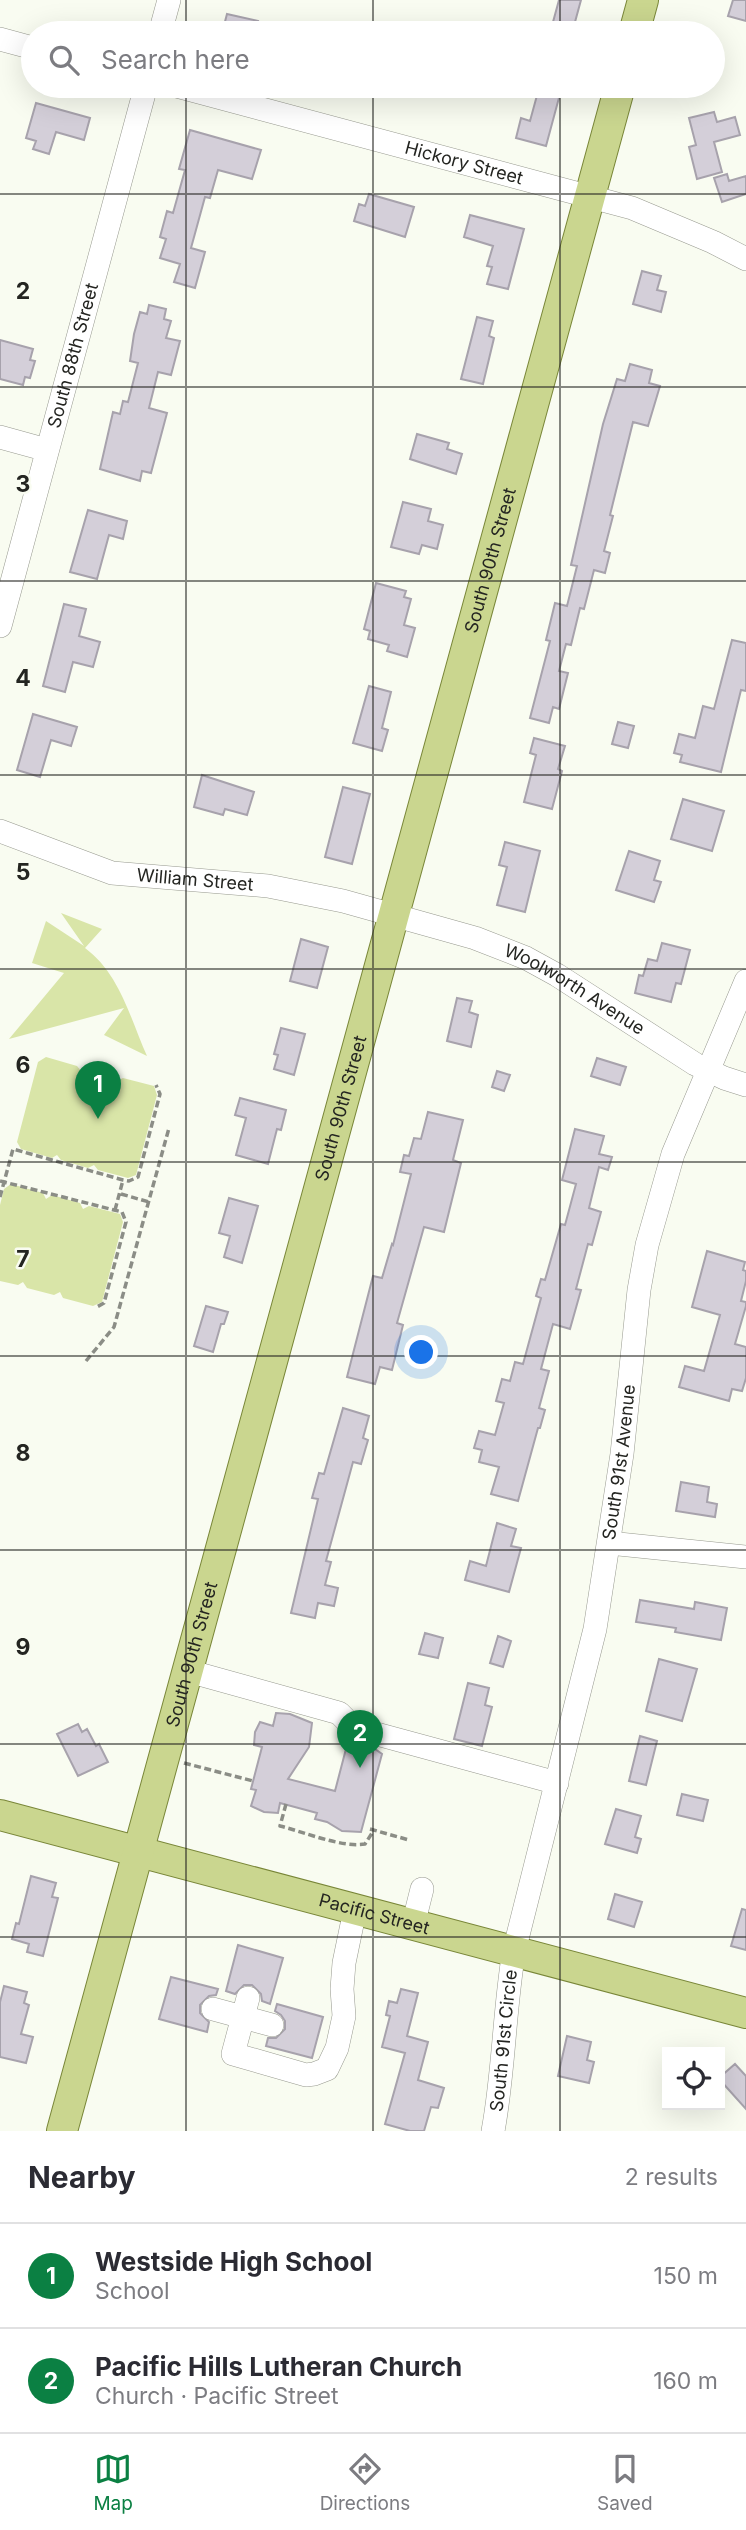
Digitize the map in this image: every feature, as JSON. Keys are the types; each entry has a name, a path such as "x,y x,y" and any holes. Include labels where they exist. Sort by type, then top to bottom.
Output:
{"main road":[{"path":"637,21 643,0"},
{"name":"South 90th Street","path":"62,2131 617,98"},
{"name":"Pacific Street","path":"0,1815 746,2013"}],"street":[{"path":"163,21 169,0"},
{"path":"0,39 21,45"},
{"name":"South 88th Street","path":"0,626 143,98"},
{"name":"Hickory Street","path":"221,98 590,196 655,216 746,259"},
{"path":"0,437 47,450"},
{"name":"William Street","path":"0,831 112,873 268,886 344,901 394,915"},
{"name":"Woolworth Avenue","path":"394,915 475,937 526,958 709,1071 746,1084"},
{"name":"South 91st Avenue","path":"514,1951 586,1672 622,1454 639,1290 647,1245 673,1154 746,981"},
{"path":"609,1543 746,1557"},
{"path":"188,1671 339,1713 362,1730 557,1783"},
{"path":"413,1925 422,1889"},
{"path":"245,2007 233,2054 306,2075 327,2069 334,2058 343,2023 342,1976 355,1909"},
{"name":"South 91st Circle","path":"493,2131 514,1951"},
{"path":"213,2009 245,2007 272,2025"}],"path":[{"path":"0,1196 2,1180 13,1149 123,1180 129,1181 138,1177 160,1094 156,1085"},
{"path":"86,1361 114,1327 169,1128"},
{"path":"2,1180 122,1212 126,1222 104,1303 95,1308"},
{"path":"115,1210 123,1180"},
{"path":"120,1194 149,1202"},
{"path":"164,1758 253,1781"},
{"path":"286,1804 281,1826 348,1844 365,1844 372,1830 409,1840"}],"green space":[{"path":"61,913 102,929 85,948 107,970 116,984 147,1056 104,1035 124,1008 9,1039 64,973 32,963 46,921 84,946"},
{"path":"46,1057 77,1066 81,1071 86,1068 114,1076 117,1081 123,1078 154,1086 157,1095 136,1175 128,1178 98,1170 94,1165 88,1168 61,1160 57,1155 52,1158 21,1149 17,1142 38,1062"},
{"path":"11,1184 43,1193 46,1199 52,1195 80,1203 83,1209 89,1206 120,1214 123,1222 102,1302 93,1306 63,1298 60,1292 54,1295 27,1288 23,1282 18,1285 0,1281 0,1205 4,1189"}],"building":[{"path":"559,0 581,0 575,21 553,21"},
{"path":"733,0 746,0 746,21 728,16"},
{"path":"227,14 258,21 225,21"},
{"path":"536,98 559,98 546,146 516,138 521,118 530,121"},
{"path":"36,103 90,118 84,140 56,132 49,154 33,149 36,141 26,138"},
{"path":"714,112 717,122 735,117 740,135 714,142 722,172 697,179 689,147 696,145 689,118"},
{"path":"190,130 261,150 252,179 218,170 210,198 205,197 191,248 205,252 195,288 174,282 180,264 160,258 166,239 160,237 167,211 173,213 185,170 179,169"},
{"path":"727,174 729,181 746,176 746,194 722,202 714,178"},
{"path":"369,194 414,207 405,237 354,221 359,204 365,206"},
{"path":"470,215 524,229 508,289 487,284 492,267 487,266 493,246 464,237"},
{"path":"642,271 661,276 657,290 666,292 661,312 633,304"},
{"path":"149,305 166,309 164,319 171,321 166,338 180,341 171,375 158,372 149,408 167,413 151,473 142,471 140,481 100,469 113,412 120,414 123,401 128,402 138,363 130,361 134,334 140,312 147,314"},
{"path":"477,317 493,321 489,336 494,338 483,384 461,379"},
{"path":"0,340 33,349 30,360 35,361 30,378 25,377 23,385 0,379"},
{"path":"630,364 652,370 649,383 660,386 648,426 633,422 610,515 613,516 604,551 610,553 605,573 594,570 584,609 580,608 571,645 566,644 559,671 568,673 559,709 553,707 549,723 530,718 550,641 546,640 555,603 567,606 577,566 571,565 603,424 617,379 625,381"},
{"path":"417,434 449,443 447,449 462,454 456,474 410,459"},
{"path":"403,502 431,509 428,521 443,525 437,549 422,545 419,554 391,547"},
{"path":"88,510 127,521 123,539 109,535 97,579 70,572"},
{"path":"376,583 406,591 404,597 411,599 404,625 415,628 407,657 387,651 389,645 368,639 370,631 364,629"},
{"path":"64,604 86,609 79,636 100,642 93,667 73,662 65,692 43,686"},
{"path":"732,640 746,643 746,691 741,690 721,772 680,762 682,755 674,753 679,734 695,738 703,706 714,709"},
{"path":"369,686 391,692 382,728 388,730 382,751 353,743"},
{"path":"33,714 77,727 71,746 51,740 40,777 17,770"},
{"path":"618,722 634,726 628,748 612,744"},
{"path":"534,738 565,746 558,769 562,771 552,809 524,802 536,755 530,753"},
{"path":"202,775 254,792 247,815 225,809 223,815 194,807"},
{"path":"343,787 370,794 352,864 325,857"},
{"path":"683,799 724,811 712,851 671,839"},
{"path":"505,842 540,851 525,912 497,905 507,867 499,865"},
{"path":"629,851 660,861 654,880 661,882 654,902 616,890"},
{"path":"301,939 328,947 317,988 290,981"},
{"path":"662,943 690,950 681,984 676,983 671,1002 635,993 639,975 643,976 648,959 657,961"},
{"path":"457,998 472,1001 469,1012 478,1015 471,1047 447,1041"},
{"path":"281,1028 305,1034 294,1075 274,1069 278,1055 274,1054"},
{"path":"597,1058 626,1067 620,1085 591,1076"},
{"path":"497,1071 510,1075 504,1091 492,1087"},
{"path":"240,1098 286,1110 281,1130 277,1129 268,1164 236,1155 246,1118 235,1115"},
{"path":"428,1112 463,1120 453,1160 461,1163 444,1232 424,1227 397,1323 403,1325 392,1370 380,1367 375,1384 347,1377 373,1276 382,1278 393,1245 411,1174 400,1172 404,1155 409,1156 414,1138 421,1139"},
{"path":"575,1129 604,1136 599,1154 612,1157 608,1170 599,1167 589,1208 601,1212 592,1245 588,1244 576,1289 581,1290 570,1329 553,1324 541,1369 549,1371 539,1408 545,1410 518,1501 491,1494 499,1467 479,1462 482,1450 474,1448 479,1431 495,1435 504,1403 496,1401 502,1379 510,1381 515,1362 523,1364 541,1298 536,1296 541,1279 545,1280 561,1224 565,1225 576,1184 562,1180"},
{"path":"229,1198 258,1206 242,1263 224,1257 230,1236 219,1233"},
{"path":"707,1251 745,1262 743,1270 746,1271 746,1281 741,1301 746,1302 746,1306 735,1344 746,1347 746,1378 742,1391 732,1389 729,1401 679,1387 685,1366 704,1371 720,1315 692,1307"},
{"path":"206,1306 228,1312 224,1324 221,1324 213,1352 194,1346"},
{"path":"343,1408 369,1416 363,1438 368,1440 361,1464 353,1462 326,1561 331,1562 325,1585 338,1588 334,1606 318,1603 315,1618 291,1613 318,1499 312,1498 319,1473 324,1474"},
{"path":"681,1482 709,1487 707,1502 717,1504 715,1517 676,1511"},
{"path":"497,1523 516,1529 511,1546 521,1548 509,1592 465,1580 470,1561 486,1566"},
{"path":"640,1600 694,1609 695,1602 727,1608 721,1640 675,1632 676,1628 636,1622"},
{"path":"425,1633 443,1638 438,1658 419,1654"},
{"path":"498,1636 511,1641 503,1667 490,1663"},
{"path":"659,1659 697,1669 682,1721 646,1711"},
{"path":"468,1683 489,1688 485,1705 492,1707 482,1746 454,1739"},
{"path":"276,1713 290,1714 312,1723 309,1747 288,1779 335,1791 347,1745 372,1747 382,1754 361,1832 342,1831 327,1822 315,1819 317,1813 280,1803 278,1813 264,1812 251,1806 256,1790 251,1789 262,1747 254,1745 255,1732 260,1722 273,1726"},
{"path":"78,1724 82,1732 87,1729 96,1746 99,1744 108,1762 78,1776 57,1734"},
{"path":"640,1736 657,1741 646,1785 629,1781"},
{"path":"682,1794 708,1800 703,1821 677,1815"},
{"path":"616,1809 641,1816 635,1837 641,1839 637,1853 605,1844"},
{"path":"31,1876 56,1883 52,1897 58,1898 43,1956 27,1952 29,1944 12,1939 16,1923 19,1924"},
{"path":"615,1894 642,1902 634,1927 608,1919"},
{"path":"742,1909 746,1910 746,1950 731,1946"},
{"path":"238,1945 283,1958 270,2004 262,2001 261,1994 252,1985 244,1985 235,1994 226,1991"},
{"path":"171,1977 218,1989 216,1995 209,1996 200,2005 200,2013 209,2022 207,2032 159,2019"},
{"path":"4,1986 27,1992 24,2003 29,2005 21,2034 33,2037 26,2063 0,2057 0,2002"},
{"path":"401,1989 418,1993 407,2036 428,2042 418,2080 444,2088 438,2108 431,2107 424,2131 410,2131 385,2124 405,2053 382,2047 390,2016 386,2015 389,2001 397,2003"},
{"path":"277,2004 323,2017 312,2058 266,2046 268,2038 276,2038 285,2029 285,2021 275,2011"},
{"path":"567,2036 591,2042 587,2060 594,2062 589,2083 558,2076"},
{"path":"735,2064 746,2076 746,2109 725,2086 725,2073"}],"place":[{"name":"Westside High School","path":"98,1119"},
{"name":"Pacific Hills Lutheran Church","path":"360,1768"}]}
